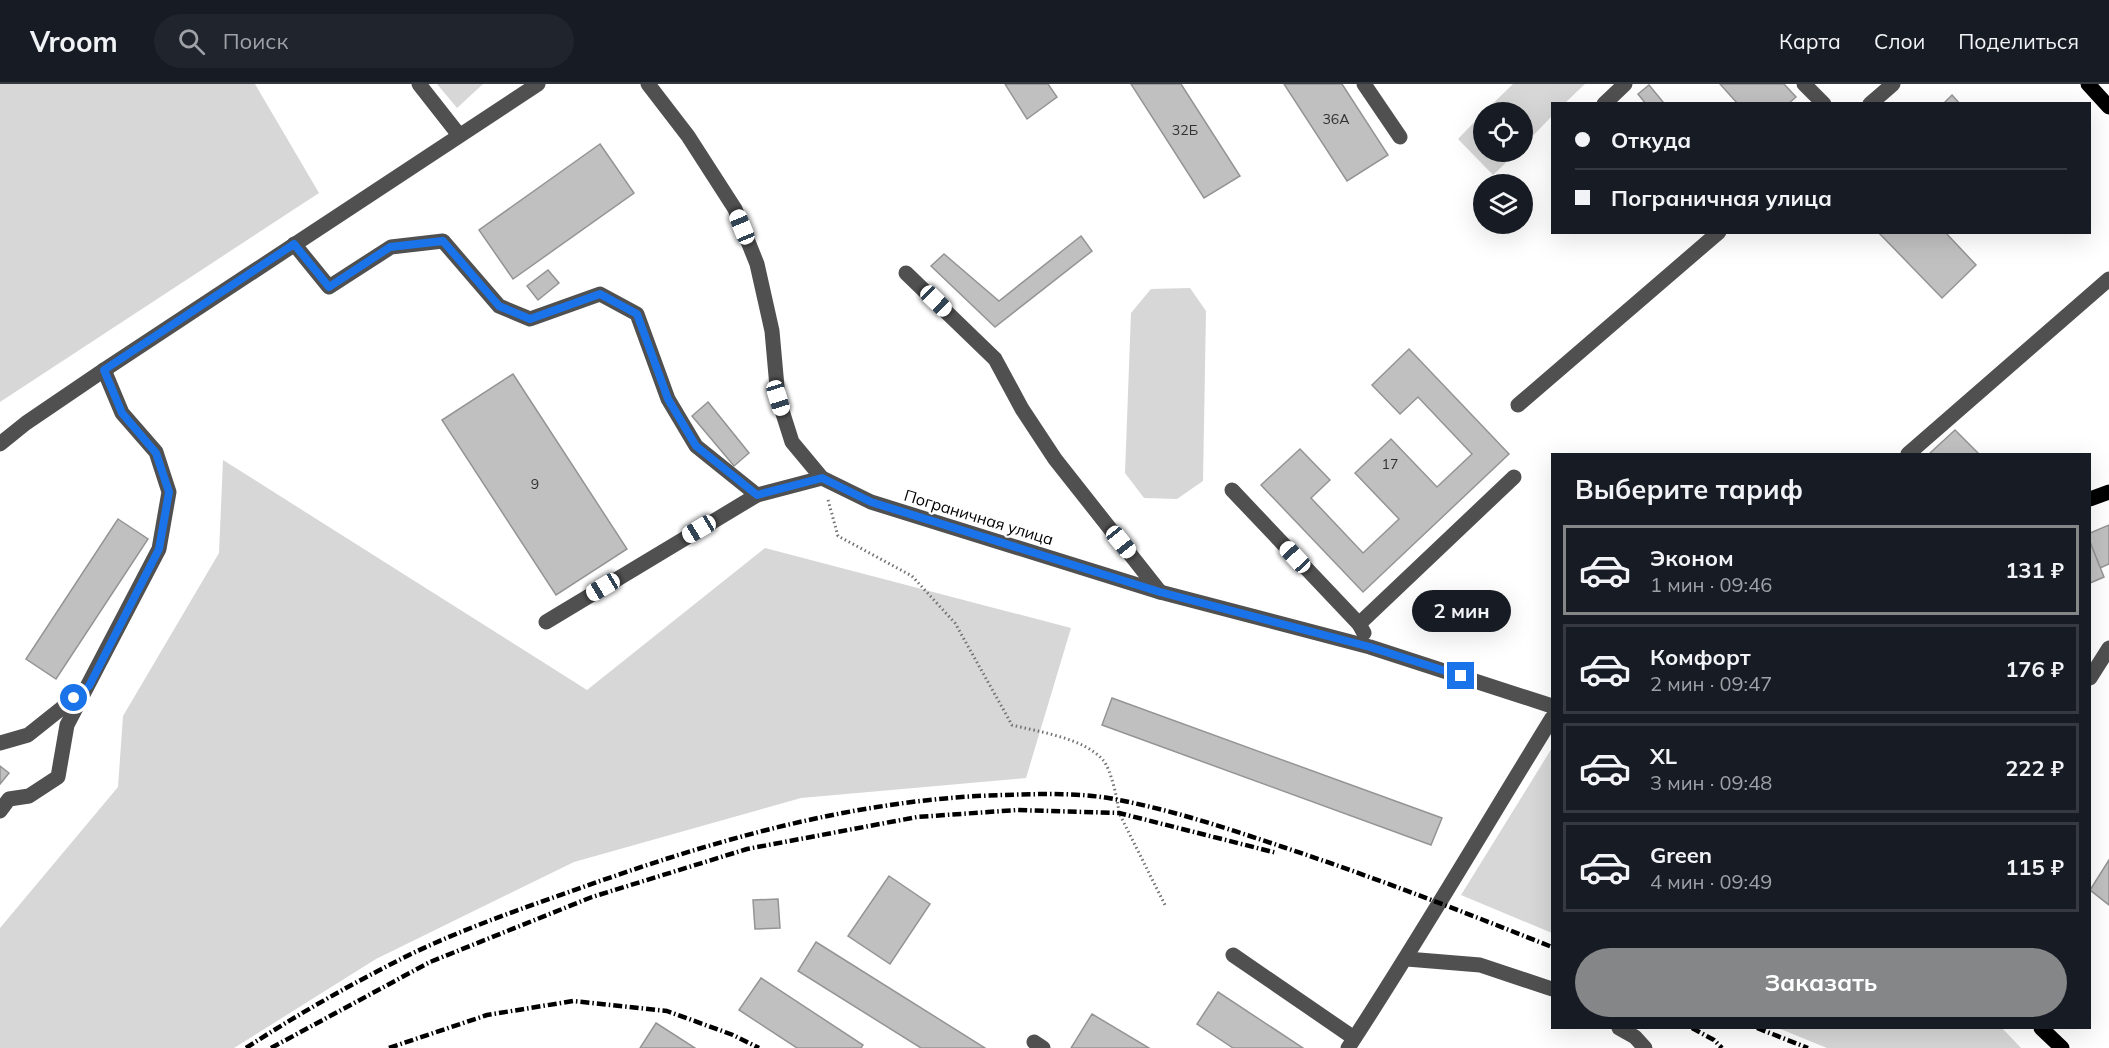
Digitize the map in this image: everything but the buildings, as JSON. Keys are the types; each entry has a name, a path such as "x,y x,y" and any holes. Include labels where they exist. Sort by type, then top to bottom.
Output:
{"main road":[{"path":"2088,84 2109,108"},
{"path":"2091,499 2109,492"},
{"path":"2043,1029 2062,1048"}],"street":[{"path":"419,84 459,135"},
{"path":"0,444 26,423 104,370 538,84"},
{"name":"Пограничная улица","path":"648,84 688,136 735,209 757,264 772,331 778,398 792,442 822,478 871,502 1160,592 1370,647 1551,706"},
{"path":"1364,84 1400,137"},
{"path":"1606,102 1625,84"},
{"path":"1804,84 1822,102"},
{"path":"1872,102 1893,84"},
{"path":"1518,405 1717,234"},
{"path":"294,244 329,287 390,247 443,241 499,306 530,319 600,294 637,314 668,399 696,446 757,495"},
{"path":"906,273 996,358 1022,409 1055,459 1160,592"},
{"path":"1909,453 2109,279"},
{"path":"0,810 9,799 30,796 58,777 68,724 159,549 169,492 156,453 122,413 104,370"},
{"path":"1359,624 1514,477"},
{"path":"546,621 757,495 822,478"},
{"path":"1232,490 1359,624 1370,647"},
{"path":"2091,676 2109,648"},
{"path":"0,743 28,735 89,686"},
{"path":"1233,955 1351,1043 1407,959 1439,901 1551,720"},
{"path":"1407,959 1480,965 1551,989"},
{"path":"1621,1029 1635,1037 1645,1048"}],"path":[{"path":"822,478 838,536 912,576 948,615 955,623 1012,725 1072,740 1104,760 1118,799 1119,813 1165,905"}],"shaded area":[{"path":"0,84 255,84 319,193 0,402"},
{"path":"437,84 483,84 457,108"},
{"path":"1513,84 1585,84 1566,102 1551,102 1551,117 1533,136 1533,102 1494,102"},
{"path":"1473,123 1473,154 1458,139"},
{"path":"1480,162 1507,162 1494,174"},
{"path":"1190,288 1206,311 1203,481 1177,499 1144,498 1125,473 1131,313 1151,289"},
{"path":"223,460 587,690 765,548 1071,628 1026,778 801,798 574,862 376,959 234,1048 0,1048 0,928 118,787 123,716 219,553"},
{"path":"1551,750 1551,933 1461,895"},
{"path":"1780,1029 2003,1029 2021,1048 1827,1048"}],"railway":[{"path":"246,1048 326,999 409,955 529,906 700,848 750,834 849,812 951,798 1046,794 1105,797 1140,804 1224,828 1353,871 1551,947"},
{"path":"271,1048 430,962 592,897 747,849 917,817 1017,810 1119,813 1277,853"},
{"path":"389,1048 487,1015 573,1001 667,1011 733,1035 759,1048"},
{"path":"1694,1029 1714,1040 1722,1048"},
{"path":"1760,1029 1808,1048"}],"route":[{"path":"74,698 89,686 159,549 169,492 156,453 122,413 104,370 294,244 329,287 390,247 443,241 499,306 530,319 600,294 637,314 668,399 696,446 757,495 822,478 871,502 1160,592 1370,647 1461,676"}]}
